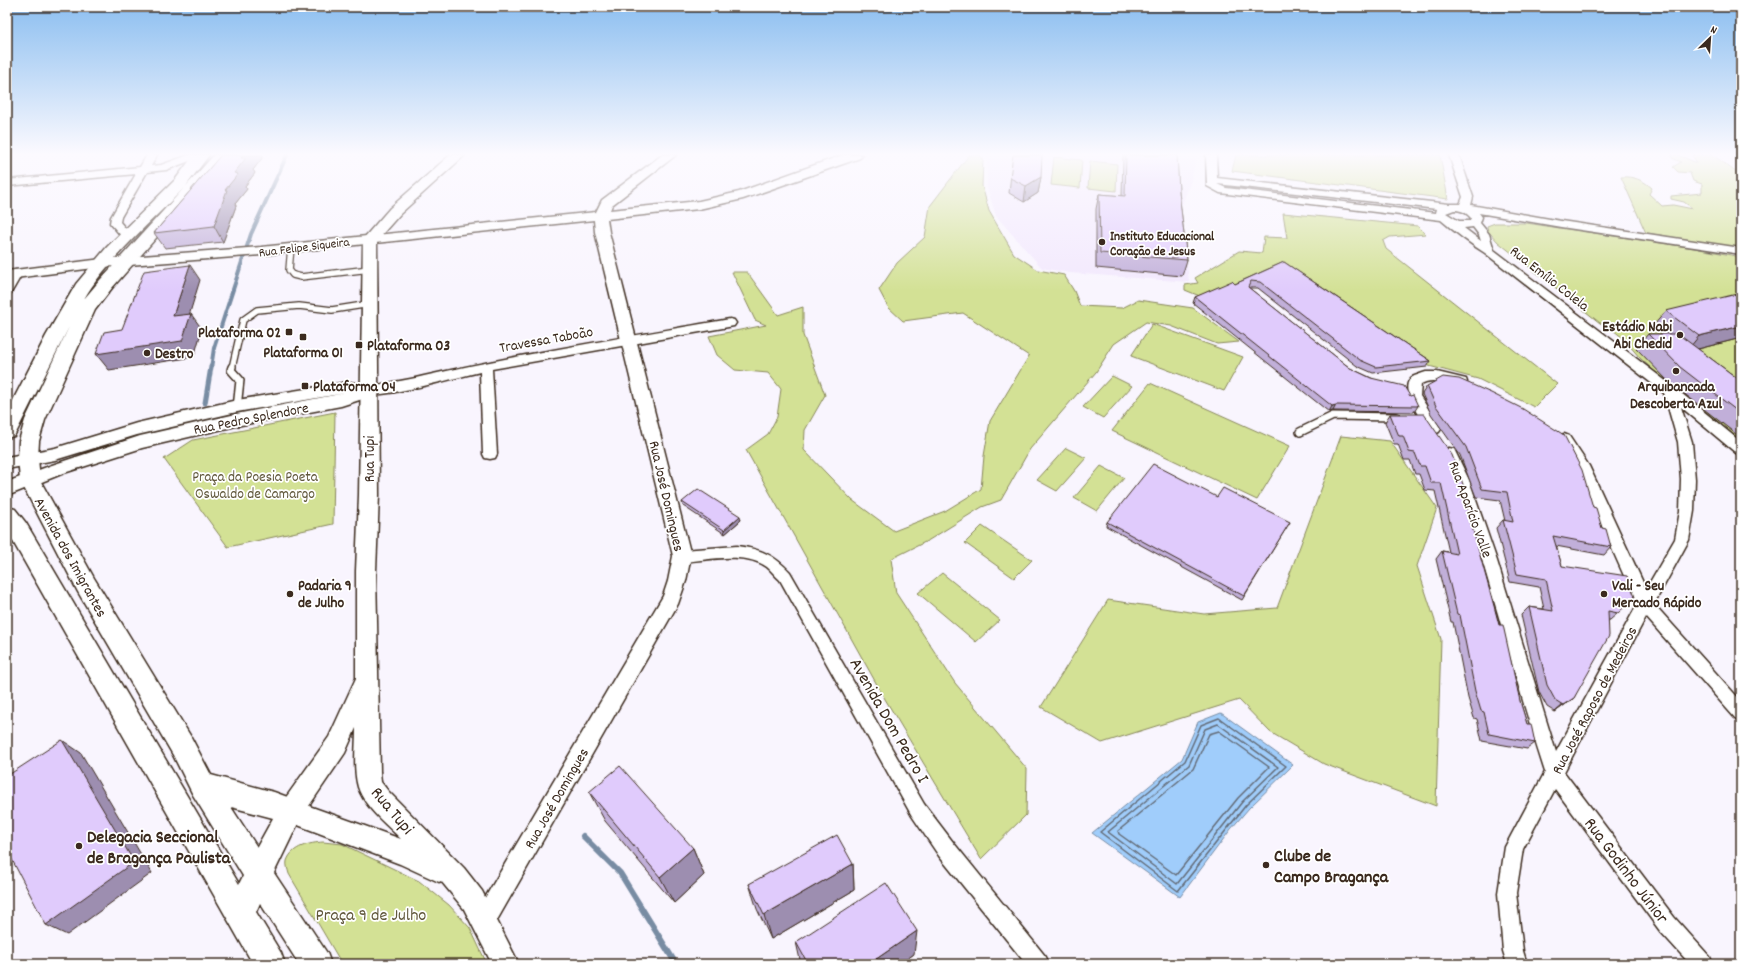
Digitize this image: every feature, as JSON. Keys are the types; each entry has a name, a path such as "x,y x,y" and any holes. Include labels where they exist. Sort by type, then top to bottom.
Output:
{"main road":[{"path":"7,431 58,329 82,288 102,263 163,200"},
{"path":"29,469 29,441 36,416 88,308 96,296 182,200"},
{"path":"370,239 395,211 407,200"},
{"name":"Rua Tupi","path":"370,239 369,495 366,571 366,680 368,772 370,786 392,813 455,877 473,900 506,964"},
{"name":"Avenida dos Imigrantes","path":"29,469 86,584 182,746 202,786 316,964"},
{"name":"Avenida dos Imigrantes","path":"8,519 30,549 270,964"},
{"name":"Rua Tupi","path":"291,811 336,744 366,680"},
{"path":"202,786 274,804 310,820 414,856 455,877"},
{"path":"241,912 291,811"}],"street":[{"path":"126,200 116,217 115,223 127,236"},
{"path":"600,216 606,203 610,200"},
{"name":"Rua Felipe Siqueira","path":"12,274 102,263 232,254 600,216 724,200"},
{"path":"1307,200 1447,216 1465,226 1496,216 1510,216"},
{"path":"1464,208 1467,200"},
{"path":"1447,216 1457,206 1510,216 1741,251"},
{"path":"1464,208 1475,214 1476,222 1484,234 1489,251"},
{"name":"Rua José Domingues","path":"484,921 671,598 677,581 682,556 602,232 600,216"},
{"name":"Rua Emílio Colela","path":"1447,216 1468,238 1489,251 1670,391 1741,449"},
{"path":"7,290 12,274"},
{"name":"Travessa Taboão","path":"369,390 396,387 486,366 730,323"},
{"path":"486,366 490,454"},
{"name":"Rua Aparício Valle","path":"1473,387 1433,375 1418,380 1408,388 1414,396 1421,417 1454,460 1462,480 1490,561 1532,708 1554,773"},
{"name":"Rua Pedro Splendore","path":"29,469 55,454 137,429 236,413 341,400 369,390"},
{"name":"Rua José Raposo de Medeiros","path":"1517,964 1513,951 1507,893 1514,847 1645,605 1682,540 1687,511 1688,479 1685,442 1670,391"},
{"name":"Rua Pedro Splendore","path":"29,469 58,469 236,413"},
{"path":"1552,429 1564,439 1582,466 1645,605 1741,713"},
{"path":"7,463 29,469"},
{"path":"7,489 29,469"},
{"name":"Avenida Dom Pedro I","path":"682,556 736,552 757,555 771,562 785,576 918,810 946,849 1039,964"},
{"name":"Rua Godinho Júnior","path":"1554,773 1667,924 1703,964"}],"lane":[{"path":"291,247 289,270 293,275 302,277 370,269"},
{"path":"236,413 240,380 231,370 243,320 257,310 299,306 332,310 370,304"},
{"path":"1300,432 1333,416 1408,417"}],"shaded area":[{"path":"991,200 1184,200 1181,208 1189,282 1070,273 1042,268 996,216"}],"green space":[{"path":"934,200 986,200 989,211 1014,254 1038,270 1064,275 1074,291 1080,306 1122,308 1138,300 1193,308 1239,342 1217,344 1171,326 1146,322 1114,344 1096,372 1030,449 1001,500 982,507 929,540 891,559 896,593 955,683 1027,769 1026,815 981,859 885,699 746,450 768,434 777,417 781,389 768,373 735,370 717,355 709,336 766,325 755,320 732,272 747,272 778,315 803,307 803,335 825,395 805,430 804,450 852,500 894,531 945,511 981,489 984,456 990,421 1029,356 963,313 903,321 888,307 879,290 897,263 925,237 930,206"},
{"path":"1631,200 1656,200 1662,206 1673,205 1693,209 1684,202 1677,200 1741,200 1741,248 1646,233"},
{"path":"1283,213 1418,226 1426,234 1390,237 1383,241 1386,249 1557,384 1534,407 1478,379 1429,366 1282,266 1202,297 1185,290 1185,285 1198,283 1195,278 1239,251 1262,253 1264,237 1287,238"},
{"name":"Estádio Nabi Abi Chedid","path":"1495,223 1526,223 1694,248 1741,258 1741,443 1669,385 1640,358 1623,338 1608,326 1600,323 1498,242 1488,231 1487,226"},
{"path":"1152,324 1243,357 1224,391 1131,356"},
{"path":"1112,376 1132,386 1103,418 1083,407"},
{"path":"1150,383 1290,446 1257,500 1112,431"},
{"name":"Praça da Poesia Poeta Oswaldo de Camargo","path":"335,412 333,524 228,547 164,459 193,440"},
{"path":"1341,436 1390,441 1437,508 1417,566 1441,639 1436,806 1324,764 1270,732 1239,700 1102,743 1041,707 1108,600 1204,614 1277,608"},
{"path":"1066,448 1086,458 1057,491 1037,480"},
{"path":"1101,466 1124,478 1097,511 1074,498"},
{"path":"982,526 1032,560 1014,578 965,543"},
{"path":"942,573 1000,620 976,642 918,593"},
{"name":"Praça 9 de Julho","path":"323,842 342,844 419,881 449,905 470,928 487,964 342,964 289,874 287,866 289,856 297,849 307,844"}],"water":[{"path":"1221,713 1293,765 1249,808 1231,829 1180,897 1092,833 1182,759 1198,722"}],"building":[{"path":"182,200 223,200 214,226 154,233"},
{"path":"1099,200 1180,200 1187,260 1100,253"},
{"path":"1284,262 1431,361 1376,367 1360,360 1260,282 1251,281 1248,287 1350,368 1371,378 1404,386 1410,396 1413,395 1418,406 1332,406 1195,297 1232,281 1235,284"},
{"path":"190,265 173,316 191,314 182,341 96,354 104,332 122,329 144,271"},
{"path":"1741,293 1741,326 1699,336 1666,311"},
{"path":"1648,334 1678,334 1741,381 1741,414 1680,367"},
{"path":"1443,377 1459,379 1491,393 1523,409 1564,435 1582,470 1593,507 1596,508 1602,528 1606,529 1611,547 1553,536 1562,566 1627,576 1635,597 1618,613 1608,611 1609,636 1574,698 1563,705 1555,700 1547,685 1529,607 1553,611 1546,579 1517,574 1503,520 1513,522 1507,492 1482,489 1466,447 1436,406 1427,386"},
{"path":"1390,414 1424,414 1452,455 1464,487 1461,487 1499,625 1503,625 1520,701 1527,724 1531,724 1535,743 1489,734 1484,712 1481,711 1475,691 1460,615 1457,614 1442,551 1457,554 1441,483 1431,483 1425,466 1420,466 1415,453 1409,452 1403,436 1399,436"},
{"path":"1153,464 1217,497 1223,488 1290,522 1244,596 1107,522"},
{"path":"698,489 740,516 724,530 682,502"},
{"name":"Delegacia Seccional de Bragança Paulista","path":"62,740 134,862 46,925 7,850 7,776"},
{"path":"620,766 693,848 660,877 589,792"},
{"path":"837,835 853,864 764,915 749,884"},
{"path":"886,883 917,931 869,964 808,964 796,942"}],"waterway":[{"path":"211,368 214,348 251,234 266,200"},
{"path":"205,403 211,367"},
{"path":"583,836 620,873 676,964"}],"place":[{"name":"Instituto Educacional Coração de Jesus","path":"1102,242"},
{"name":"Plataforma 02","path":"289,332"},
{"name":"Estádio Nabi Abi Chedid","path":"1680,335"},
{"name":"Plataforma 01","path":"303,337"},
{"name":"Plataforma 03","path":"359,345"},
{"name":"Destro","path":"147,353"},
{"name":"Arquibancada Descoberta Azul","path":"1676,371"},
{"name":"Plataforma 04","path":"305,386"},
{"name":"Padaria 9 de Julho","path":"290,594"},
{"name":"Vali - Seu Mercado Rápido","path":"1604,594"},
{"name":"Delegacia Seccional de Bragança Paulista","path":"79,846"},
{"name":"Clube de Campo Bragança","path":"1266,865"}]}
